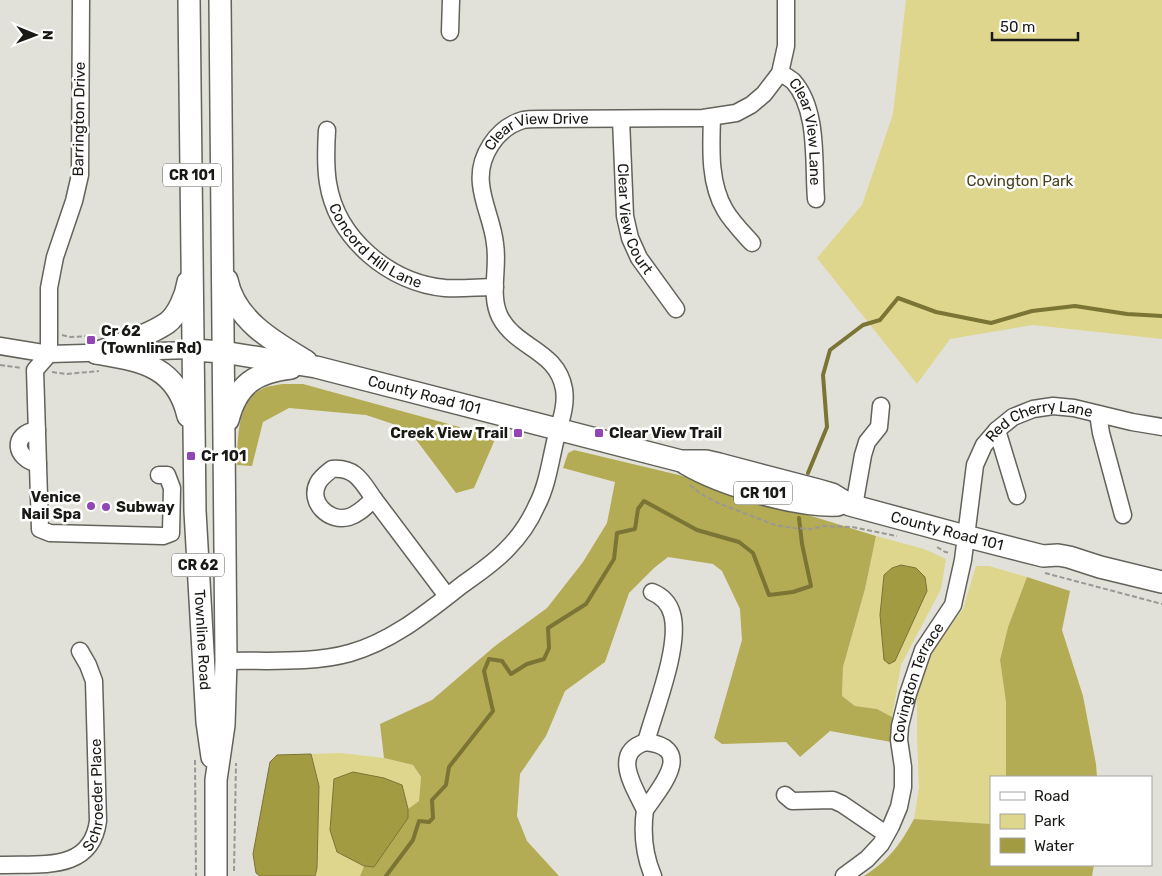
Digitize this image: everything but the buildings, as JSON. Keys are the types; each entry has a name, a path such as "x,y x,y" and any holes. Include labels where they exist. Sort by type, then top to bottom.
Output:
{"main road":[{"name":"CR 101","path":"190,0 193,350"},
{"name":"CR 101","path":"220,0 223,352"},
{"path":"98,362 168,322 181,303 187,286 193,250"},
{"name":"CR 101","path":"223,260 228,287 237,306 252,324 272,341 316,367"},
{"name":"County Road 101","path":"193,350 223,352 316,367 681,462 715,479 772,495 826,506 852,505 965,545 1162,596"},
{"name":"Townline Road","path":"193,350 195,511 207,722 216,780"},
{"name":"Townline Road","path":"216,876 216,780 224,725 226,661 223,352"},
{"path":"98,362 148,364 168,378 180,392 186,407 194,441"},
{"path":"224,440 228,418 234,402 248,382 271,371 316,367"},
{"name":"County Road 101","path":"1043,564 1058,555 1162,582"}],"street":[{"name":"Barrington Drive","path":"49,354 49,288 55,257 74,201 80,175 81,0"},
{"path":"450,32 451,0"},
{"name":"Clear View Drive","path":"558,431 564,405 564,390 560,376 553,364 542,353 516,338 506,328 497,308 495,300 497,265 495,244 480,182 481,166 487,151 496,138 508,128 523,120 712,118 736,113 764,94 780,73 786,46 786,0"},
{"name":"Clear View Lane","path":"780,73 794,83 806,103 810,116 816,199"},
{"path":"712,118 714,184 718,198 726,212 752,243"},
{"name":"Clear View Court","path":"620,119 625,216 630,238 640,258 676,309"},
{"name":"Concord Hill Lane","path":"327,130 326,161 328,185 335,207 361,247 379,263 400,276 422,283 445,288 495,287"},
{"path":"0,346 98,362 193,350"},
{"path":"49,354 35,370 40,529 50,533 152,536 163,536 171,533 172,488 167,475 159,475"},
{"path":"852,505 867,442 879,427 881,406"},
{"name":"Red Cherry Lane","path":"965,545 975,465 984,446 996,430 1013,417 1033,409 1054,406 1162,427"},
{"path":"1098,414 1101,433 1124,514"},
{"path":"996,430 1017,496"},
{"path":"226,661 305,659 349,653 397,633 507,550 524,528 538,504 558,431"},
{"path":"374,499 447,596"},
{"name":"Covington Terrace","path":"844,876 867,859 881,844 899,807 903,787 903,767 899,740 900,726 908,694 922,650 953,605 965,545"},
{"path":"646,742 672,653 674,635 672,614 666,601 652,592"},
{"name":"Schroeder Place","path":"0,865 59,863 72,860 83,854 91,845 96,833 98,821 94,681 80,651"},
{"path":"645,810 628,773 626,762 629,753 636,745 646,742 656,743 665,747 672,766 668,777 645,810 643,824 645,847 653,876"},
{"path":"785,795 792,801 833,800 886,834"}],"path":[{"path":"0,365 67,374 98,362"},
{"path":"687,483 701,494 727,507 742,511 766,522 794,528 852,527 901,536"},
{"path":"935,546 945,552 965,545"},
{"path":"1043,564 1162,604"}],"green space":[{"name":"Covington Park","path":"906,0 1162,0 1162,339 1033,325 950,339 917,384 817,258 862,205 893,114"},
{"path":"876,536 924,549 946,559 941,589 901,665 892,717 877,709 855,706 842,696 843,667 865,589"},
{"path":"976,566 989,566 1027,577 1008,627 1000,660 1006,702 1006,776 990,776 990,824 914,819 919,787 917,690 931,652 963,609"},
{"path":"341,753 384,758 413,765 421,778 419,801 408,809 401,785 384,778 337,852 364,866 360,876 315,876 317,868 319,786 311,754"}],"shaded area":[{"path":"282,384 303,384 496,437 474,488 456,493 408,429 366,415 289,408 263,422 252,466 237,465 241,420 249,400 256,392 266,387"},
{"path":"574,450 679,475 876,536 865,589 843,667 842,696 855,706 877,709 892,717 891,742 830,731 800,757 786,742 722,744 714,738 742,640 740,609 722,571 713,564 668,557 629,593 605,662 565,691 546,736 520,774 517,816 527,841 559,876 360,876 364,866 374,867 408,818 408,809 419,801 421,777 413,765 384,758 380,724 432,700 495,646 547,608 583,562 607,523 615,482 563,468 568,453"},
{"path":"1027,577 1070,591 1062,630 1083,696 1097,776 1006,776 1006,702 1000,660 1008,627"},
{"path":"914,819 990,824 990,866 1094,866 1092,876 864,876 880,864 904,837"}],"water":[{"path":"901,565 916,568 925,577 927,591 895,661 889,664 884,660 880,615 884,575 892,568"},
{"path":"311,754 319,786 317,868 315,876 260,876 256,873 253,854 270,762 277,755"},
{"path":"353,772 384,778 402,785 408,809 408,818 374,867 364,866 337,852 330,830 334,779"}],"waterway":[{"path":"808,473 827,427 823,375 830,350 863,325 880,320 898,298 936,312 991,323 1032,311 1075,306 1127,314 1162,316"},
{"path":"386,876 413,840 419,821 429,822 433,818 432,800 446,785 449,767 493,711 484,671 489,659 502,661 511,674 527,664 544,659 549,648 548,628 586,604 614,559 617,533 635,529 638,509 644,501 697,530 739,542 753,553 769,595 793,592 811,586 802,544 799,518"}],"place":[{"name":"Cr 62 (Townline Rd)","path":"91,340"},
{"name":"Creek View Trail","path":"518,433"},
{"name":"Clear View Trail","path":"599,433"},
{"name":"Cr 101","path":"191,456"},
{"name":"Venice Nail Spa","path":"91,506"},
{"name":"Subway","path":"106,507"}]}
